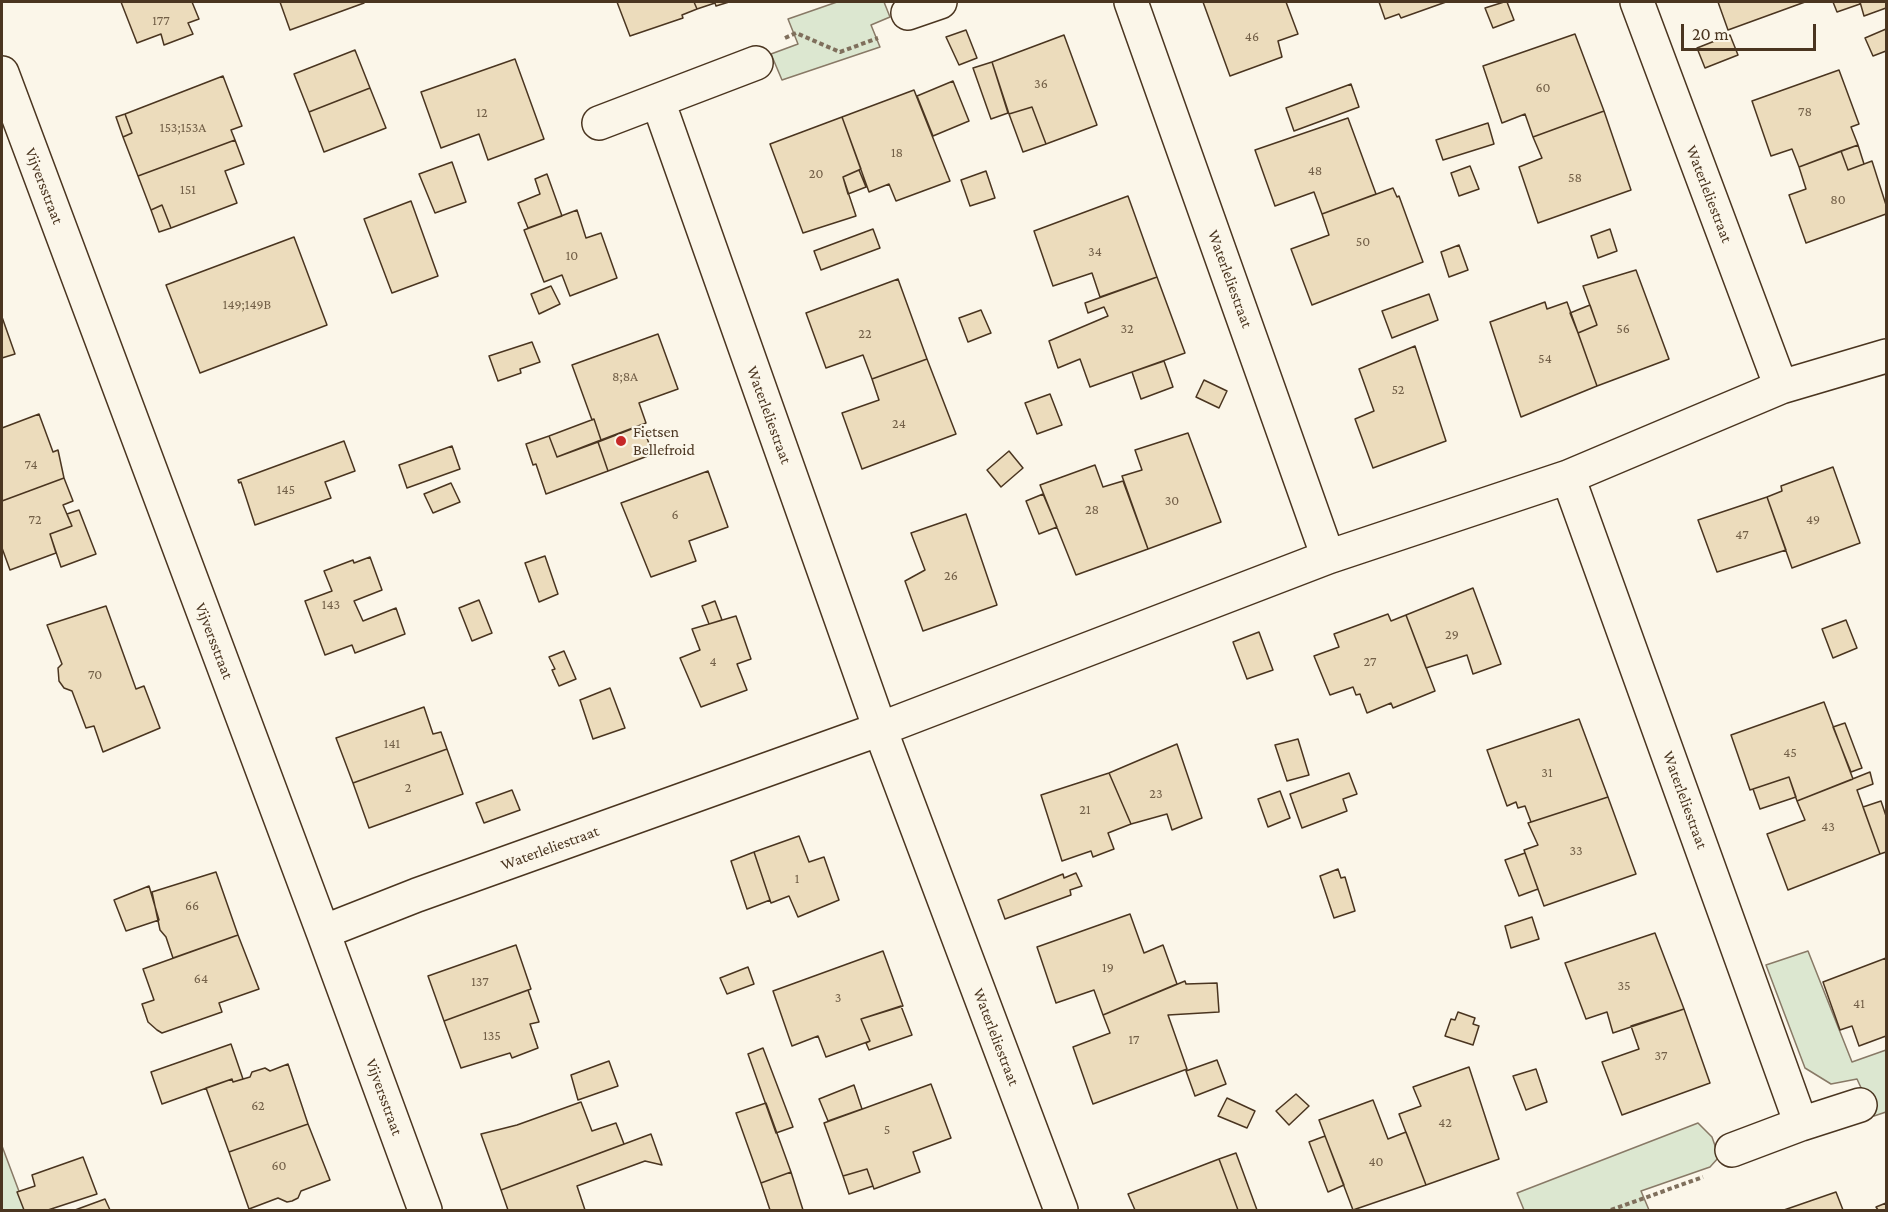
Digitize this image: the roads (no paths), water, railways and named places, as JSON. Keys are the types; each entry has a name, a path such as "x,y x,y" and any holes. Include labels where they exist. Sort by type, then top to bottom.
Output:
{"street":[{"path":"908,13 940,2"},
{"name":"Waterleliestraat","path":"1131,2 1328,557"},
{"name":"Waterleliestraat","path":"1636,2 1781,387"},
{"path":"599,123 756,63"},
{"name":"Vijversstraat","path":"2,73 425,1210"},
{"name":"Waterleliestraat","path":"658,101 880,729 1061,1210"},
{"name":"Waterleliestraat","path":"323,932 417,895 880,729 1328,557 1568,477 1781,387 1887,356"},
{"name":"Waterleliestraat","path":"1568,477 1801,1124"},
{"path":"1732,1150 1860,1105"}],"place":[{"name":"Fietsen Bellefroid","path":"621,441"}]}
